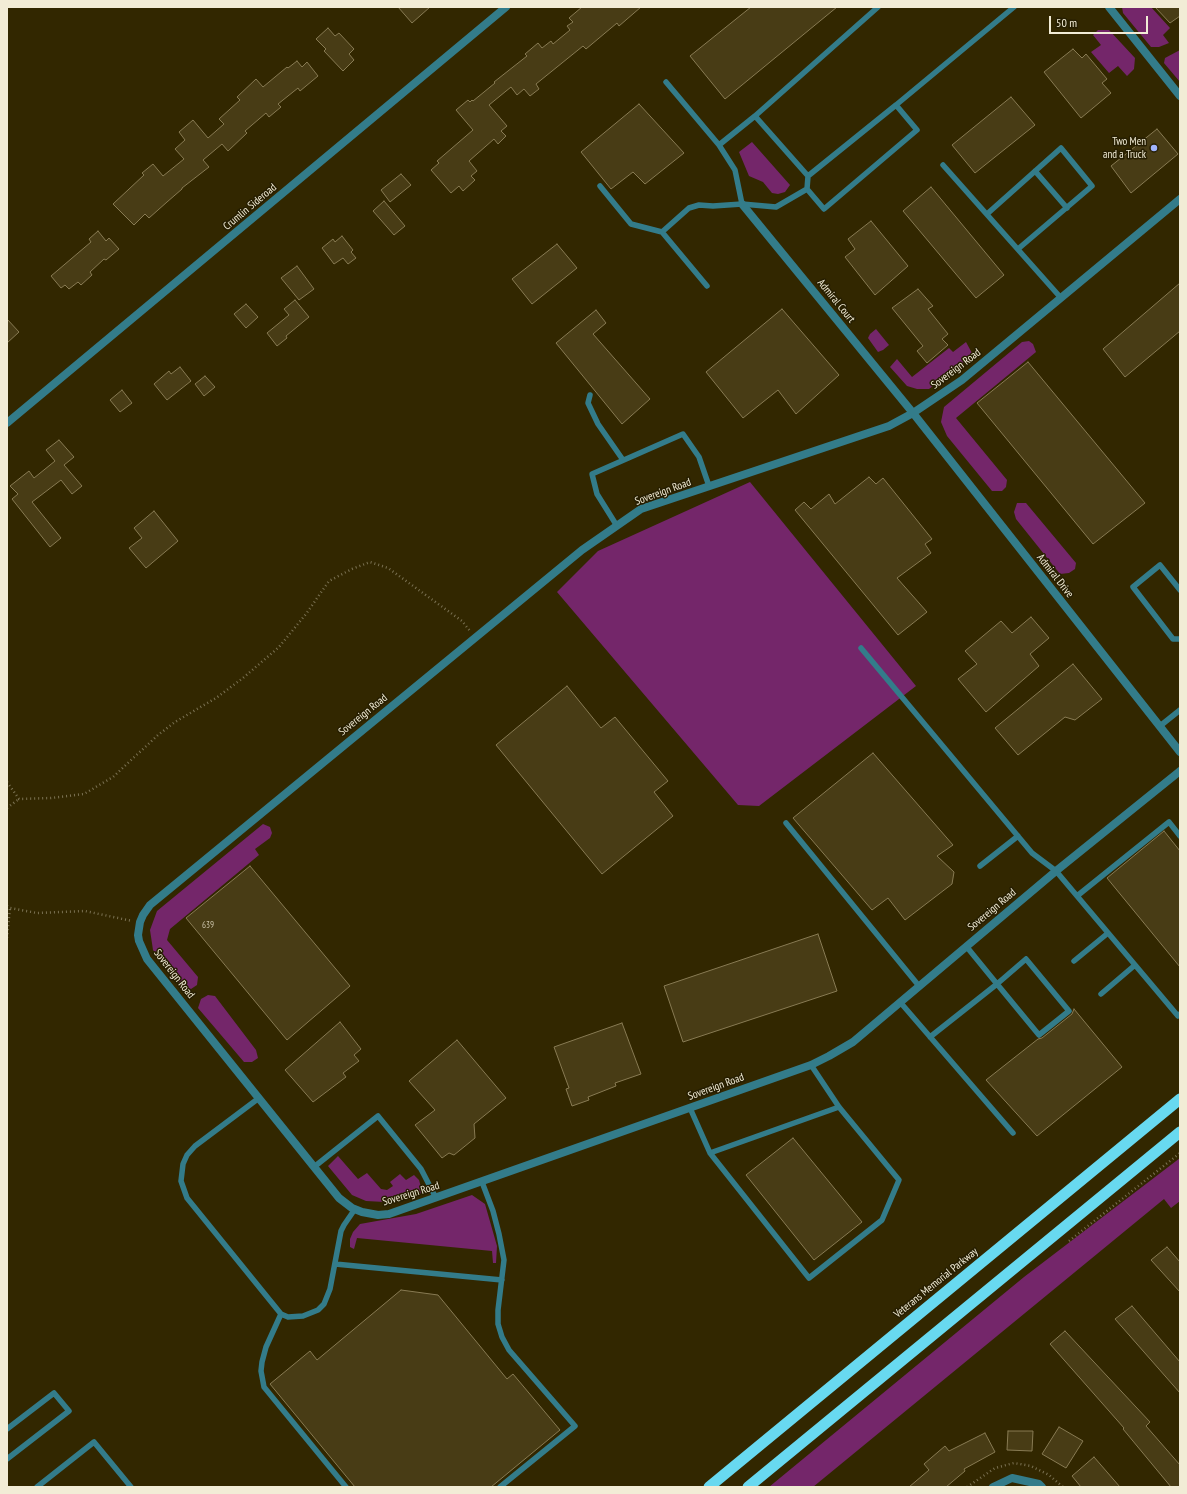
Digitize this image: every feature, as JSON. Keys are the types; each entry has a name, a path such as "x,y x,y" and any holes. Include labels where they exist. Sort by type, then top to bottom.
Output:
{"highway":[{"name":"Veterans Memorial Parkway","path":"709,1487 1180,1099"},
{"path":"748,1487 1180,1132"}],"street":[{"name":"Crumlin Sideroad","path":"7,423 506,7"},
{"path":"1109,7 1180,96"},
{"name":"Sovereign Road","path":"1179,202 962,380 913,413 889,426 641,509 582,550 150,905 145,911 140,922 138,935 139,942 144,953 339,1198 355,1209 372,1214 389,1214 811,1065 829,1056 853,1042 1056,871 1180,771"},
{"name":"Admiral Court","path":"742,204 913,413"},
{"name":"Admiral Drive","path":"913,413 1180,752"},
{"path":"993,1487 1012,1478 1039,1484 1042,1487"}],"lane":[{"path":"719,145 755,116 878,7"},
{"path":"808,176 1014,7"},
{"path":"666,82 719,145 735,170 742,204"},
{"path":"755,116 808,176 807,189 824,208 916,130 896,105"},
{"path":"987,214 1061,148 1092,186 1018,249"},
{"path":"943,165 1061,298"},
{"path":"1035,171 1066,208"},
{"path":"600,186 631,224 662,232 707,286"},
{"path":"662,232 689,208 699,205 713,206 742,204 776,207 807,189"},
{"path":"590,395 588,403 598,424 623,460"},
{"path":"617,526 597,494 592,474 623,460 683,434 699,457 709,486"},
{"path":"1180,590 1160,565 1134,587 1173,639 1180,639"},
{"path":"862,648 1032,854 1056,871 1178,1016 1180,1014"},
{"path":"1160,726 1180,710"},
{"path":"1076,896 1169,822 1180,836"},
{"path":"786,823 919,986"},
{"path":"980,866 1018,836"},
{"path":"1074,961 1108,933"},
{"path":"930,1037 997,984 1026,959 1069,1011 1039,1035 997,984 966,946"},
{"path":"1102,994 1135,965"},
{"path":"900,1002 1013,1133"},
{"path":"690,1108 710,1153 809,1278 882,1220 899,1180 839,1107 811,1065"},
{"path":"259,1098 195,1146 187,1155 183,1164 182,1180 187,1198 282,1314 295,1318 318,1310 324,1304 328,1296 341,1231 355,1209"},
{"path":"710,1153 839,1107"},
{"path":"314,1167 378,1116 421,1169 436,1198"},
{"path":"482,1182 493,1210 504,1260 498,1310 498,1324 502,1337 510,1350 575,1426 500,1487"},
{"path":"335,1264 502,1280"},
{"path":"282,1314 266,1347 262,1362 261,1371 264,1387 346,1487"},
{"path":"7,1429 54,1393 69,1411 7,1459"},
{"path":"37,1487 94,1442 131,1487"}],"path":[{"path":"7,808 19,799 51,798 84,794 113,777 158,735 175,722 216,698 243,678 279,647 306,614 329,580 364,564 370,562 388,568 462,621 475,638"},
{"path":"7,782 19,799"},
{"path":"7,938 8,907 38,913 85,911 140,922"}],"shaded area":[{"path":"1122,7 1151,7 1170,28 1163,35 1169,43 1159,47 1151,47 1123,13"},
{"path":"1098,30 1109,30 1135,58 1134,69 1127,76 1118,66 1109,73 1091,52 1101,45 1093,35"},
{"path":"1180,50 1180,82 1164,63 1165,58"},
{"path":"752,142 790,185 785,192 778,194 772,193 763,182 749,176 739,152"},
{"path":"876,329 889,345 878,352 868,338"},
{"path":"1029,341 1033,344 1036,352 956,418 1007,480 1006,487 1002,491 992,491 947,436 941,422 944,407 1022,342"},
{"path":"966,342 973,355 929,389 917,389 907,386 890,367 897,359 912,377 949,348 953,352"},
{"path":"750,482 916,686 759,806 738,805 557,592 598,551"},
{"path":"1017,503 1026,503 1076,563 1075,569 1069,573 1060,574 1016,519 1014,512"},
{"path":"263,824 270,827 272,833 270,838 255,849 259,855 170,929 167,940 198,977 197,985 191,989 183,988 153,950 150,930 157,911"},
{"path":"208,995 215,996 256,1050 258,1058 252,1062 244,1062 198,1008 201,999"},
{"path":"338,1156 358,1179 367,1173 381,1189 387,1190 393,1186 390,1182 400,1174 406,1180 414,1175 419,1180 422,1191 419,1196 385,1202 366,1201 352,1195 328,1166"},
{"path":"1180,1158 1180,1201 1171,1208 1164,1199 813,1487 769,1487 1024,1277"},
{"path":"472,1195 485,1204 497,1246 496,1263 493,1263 492,1251 357,1238 354,1249 350,1247 350,1239 353,1232 360,1224 416,1214"}],"building":[{"path":"398,7 430,7 412,23"},
{"path":"582,7 641,7 619,26 617,23 586,49 583,46 536,84 539,89 530,96 524,89 517,95 511,87 489,105 507,126 501,131 506,136 498,144 494,139 469,161 477,171 471,176 475,180 463,191 459,186 451,193 431,170 439,163 437,161 473,130 456,110 468,100 470,102 472,100 473,101 527,56 525,54 538,43 542,48 551,41 553,44 570,30 567,26 573,22 569,18"},
{"path":"751,7 837,7 725,99 690,56"},
{"path":"1155,7 1180,7 1180,16 1170,23"},
{"path":"328,28 335,36 339,33 354,49 349,54 354,60 343,71 324,51 326,49 316,39"},
{"path":"1073,49 1082,58 1086,54 1107,79 1102,83 1111,93 1081,118 1044,72"},
{"path":"297,61 302,67 307,62 318,76 300,91 298,88 278,104 281,107 269,117 266,113 245,131 247,133 228,151 222,144 203,160 209,167 182,188 149,218 145,214 134,225 113,204 144,175 142,173 153,164 163,176 184,159 175,149 185,140 179,132 193,120 208,138 224,124 219,119 240,100 237,97 256,79 263,87 287,67 288,68"},
{"path":"1011,97 1035,125 975,173 952,145"},
{"path":"639,104 684,153 645,184 633,172 611,189 581,152"},
{"path":"1157,129 1178,154 1131,193 1111,166"},
{"path":"401,174 411,185 390,202 381,190"},
{"path":"931,187 1004,275 976,298 903,211"},
{"path":"384,201 405,226 394,235 373,211"},
{"path":"871,221 908,266 875,295 845,257 855,249 848,239"},
{"path":"98,231 106,241 109,238 119,249 106,260 104,259 90,272 92,275 81,285 78,282 69,289 65,285 61,288 51,276 91,242 89,239"},
{"path":"342,236 353,250 351,252 356,258 348,264 343,258 334,264 322,248 333,239 335,242"},
{"path":"557,244 577,268 532,304 512,279"},
{"path":"297,266 314,289 299,300 281,278"},
{"path":"1180,283 1180,331 1125,377 1103,349"},
{"path":"918,289 933,306 928,309 948,334 942,339 948,345 927,363 917,351 923,346 892,308"},
{"path":"295,300 309,317 286,336 287,338 277,346 267,333 289,315 284,309"},
{"path":"246,304 258,317 246,328 234,314"},
{"path":"782,309 839,375 796,414 778,390 743,418 706,372"},
{"path":"596,310 606,323 593,334 650,399 622,424 556,343"},
{"path":"7,319 19,332 7,343"},
{"path":"1028,362 1145,503 1093,544 977,403"},
{"path":"180,367 191,381 167,400 154,384 169,371 171,374"},
{"path":"205,376 215,387 204,396 195,384"},
{"path":"122,390 132,403 120,412 110,400"},
{"path":"59,440 74,457 64,465 82,486 72,494 61,480 32,502 61,538 50,547 12,499 18,494 10,486 29,471 34,478 55,461 46,450"},
{"path":"869,477 876,484 883,478 932,539 925,544 931,553 897,578 927,612 898,635 795,510 804,502 811,509 829,494 835,504"},
{"path":"154,511 178,541 146,568 129,548 142,538 134,528"},
{"path":"1031,617 1049,638 1030,654 1039,666 986,712 958,679 977,664 965,651 1001,621 1012,633"},
{"path":"1073,664 1102,699 1075,720 1065,717 1018,755 995,728"},
{"path":"567,686 601,728 615,717 668,781 654,792 673,816 602,874 496,745"},
{"path":"873,753 953,845 937,856 954,872 952,884 905,920 888,898 872,910 793,818"},
{"path":"1164,831 1180,851 1180,967 1107,878"},
{"path":"250,866 350,986 287,1040 186,918"},
{"path":"818,934 837,991 683,1042 664,986"},
{"path":"1074,1009 1122,1067 1037,1136 986,1080 1072,1014"},
{"path":"340,1022 361,1049 354,1055 359,1061 343,1073 346,1077 313,1102 285,1070"},
{"path":"622,1023 641,1074 615,1083 616,1086 588,1097 589,1100 572,1106 566,1089 569,1088 554,1047"},
{"path":"457,1040 506,1098 474,1124 475,1138 454,1155 449,1153 442,1158 415,1125 435,1110 409,1081"},
{"path":"793,1138 862,1222 814,1260 746,1175"},
{"path":"1167,1247 1180,1262 1180,1292 1151,1260"},
{"path":"401,1290 438,1295 507,1379 513,1374 560,1430 491,1487 355,1487 270,1384 310,1351 317,1360"},
{"path":"1132,1306 1180,1362 1180,1393 1115,1319"},
{"path":"1065,1331 1150,1422 1146,1426 1180,1465 1180,1487 1171,1487 1123,1429 1124,1428 1050,1344"},
{"path":"1059,1427 1083,1441 1066,1468 1042,1454"},
{"path":"1008,1431 1033,1431 1032,1451 1007,1450"},
{"path":"985,1433 995,1452 964,1469 965,1471 946,1487 909,1487 929,1470 924,1464 945,1446 949,1451"},
{"path":"1094,1457 1120,1487 1081,1487 1072,1476"}],"place":[{"name":"Two Men and a Truck","path":"1154,148"}]}
